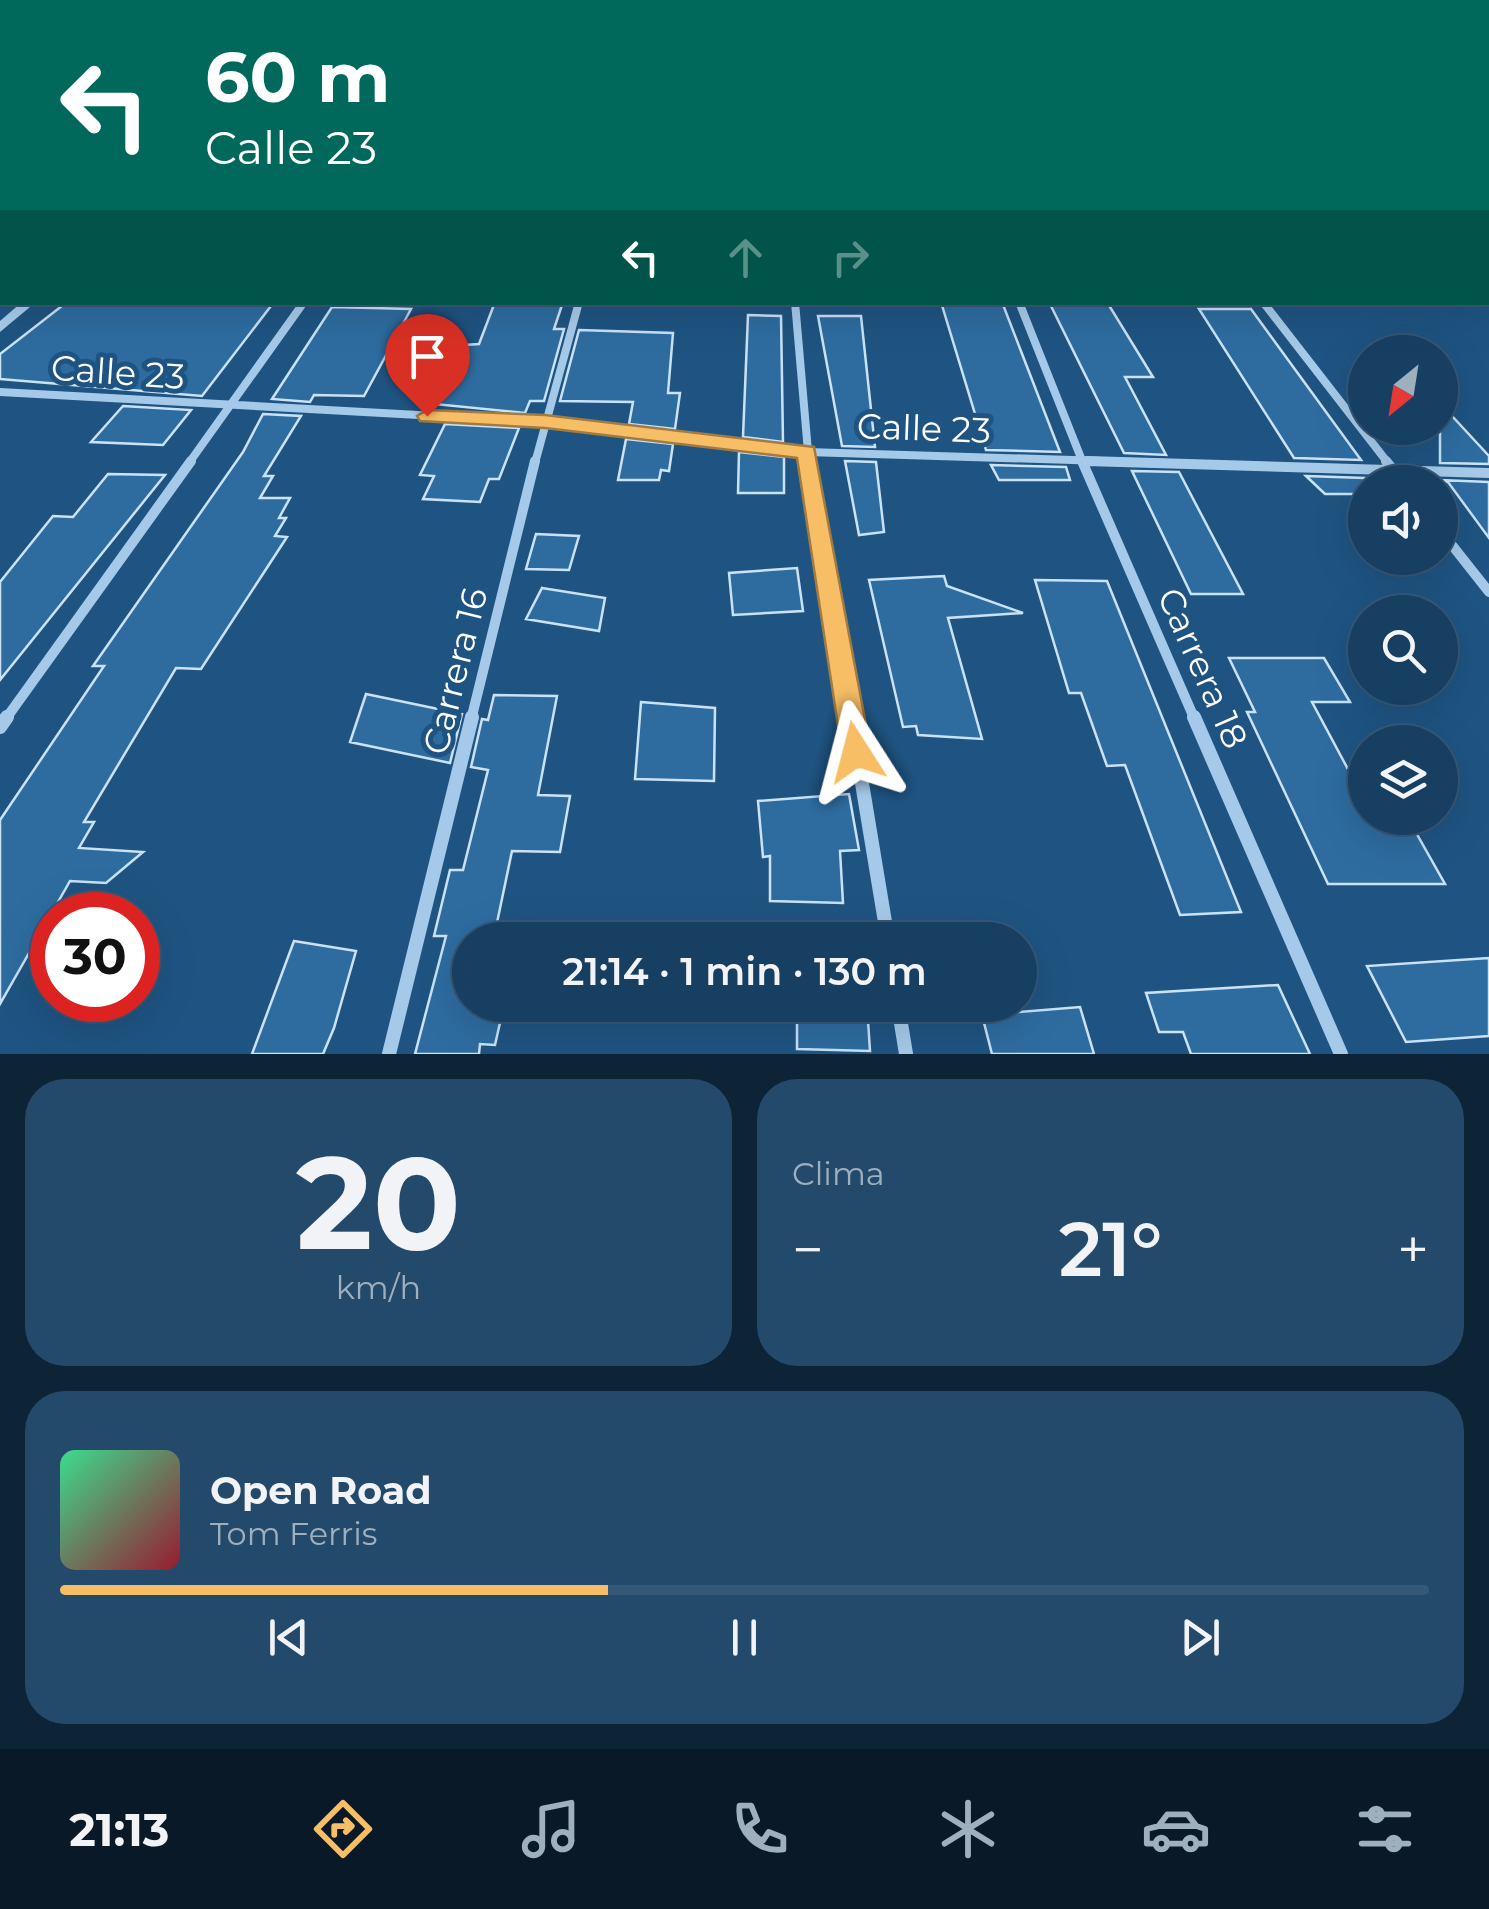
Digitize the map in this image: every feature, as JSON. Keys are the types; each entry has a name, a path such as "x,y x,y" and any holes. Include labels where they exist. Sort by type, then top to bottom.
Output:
{"street":[{"path":"0,328 27,305"},
{"path":"0,727 302,305"},
{"name":"Carrera 16","path":"389,1054 545,422 578,305"},
{"path":"794,305 807,452 885,922"},
{"name":"Carrera 18","path":"1021,305 1082,460 1341,1054"},
{"path":"1264,305 1390,465"},
{"name":"Calle 23","path":"0,392 230,408 545,422 807,452 1348,467"},
{"name":"Calle 23","path":"1458,471 1489,473"},
{"path":"1458,553 1489,592"},
{"path":"901,1022 906,1054"}],"building":[{"path":"63,305 272,305 202,396 0,379 0,354"},
{"path":"494,305 562,305 554,329 564,329 544,401 530,401 525,413 434,404 449,346 479,344"},
{"path":"942,305 1003,305 1060,452 986,450"},
{"path":"1050,305 1109,305 1153,377 1125,377 1166,455 1124,453"},
{"path":"332,307 411,309 364,396 314,395 310,402 272,399"},
{"path":"1199,309 1251,309 1361,460 1294,458"},
{"path":"748,315 781,316 783,442 743,437"},
{"path":"818,316 861,316 875,447 842,446"},
{"path":"579,330 673,333 668,393 680,393 675,429 629,424 633,402 560,401"},
{"path":"123,406 191,410 163,445 91,442"},
{"path":"263,414 301,416 264,476 273,476 260,498 290,498 279,518 286,518 275,536 287,537 201,669 176,668 84,822 94,822 79,848 143,852 106,883 70,881 64,892 30,892 30,951 0,1004 0,820 104,666 93,666 243,452"},
{"path":"1458,422 1489,456 1489,464 1440,463 1440,445 1458,445"},
{"path":"445,424 519,428 499,479 489,479 480,502 423,499 434,476 420,475"},
{"path":"626,439 673,444 669,471 661,470 659,480 618,480"},
{"path":"739,452 784,457 784,493 738,493"},
{"path":"845,461 876,462 884,532 859,535"},
{"path":"991,465 1066,467 1070,480 999,480"},
{"path":"1132,471 1179,472 1243,594 1191,594"},
{"path":"108,474 165,475 0,680 0,582 53,516 73,517"},
{"path":"1306,476 1348,477 1348,494 1325,494"},
{"path":"1458,481 1489,482 1489,538 1458,496"},
{"path":"536,534 579,536 569,570 526,569"},
{"path":"797,568 803,611 733,615 729,573"},
{"path":"944,576 947,586 1023,613 948,618 982,739 918,735 916,726 903,727 869,580"},
{"path":"1035,580 1107,581 1241,912 1180,915 1125,765 1107,766 1081,693 1069,693"},
{"path":"542,588 605,598 599,631 526,619"},
{"path":"1229,658 1324,658 1348,699 1348,702 1312,702 1348,769 1348,835 1417,835 1445,884 1328,884 1247,712 1255,712"},
{"path":"366,694 462,714 450,763 350,742"},
{"path":"494,695 557,696 538,795 570,796 560,852 512,851 497,922 452,922 452,1022 500,1022 495,1045 480,1044 479,1054 415,1054 446,936 434,936 450,870 463,870 488,770 471,767 482,719 488,720"},
{"path":"641,702 715,708 714,781 635,779"},
{"path":"849,794 859,850 840,851 843,903 770,901 770,856 763,857 758,801"},
{"path":"294,941 356,951 334,1028 323,1054 252,1054"},
{"path":"1489,958 1489,1036 1406,1042 1367,966"},
{"path":"1278,985 1310,1054 1191,1054 1183,1032 1159,1032 1146,993"},
{"path":"1080,1007 1094,1054 992,1054 984,1022 1037,1022 1037,1011"},
{"path":"797,1022 868,1022 870,1051 797,1049"}],"route":[{"path":"427,416 545,422 807,452 856,752"}]}
